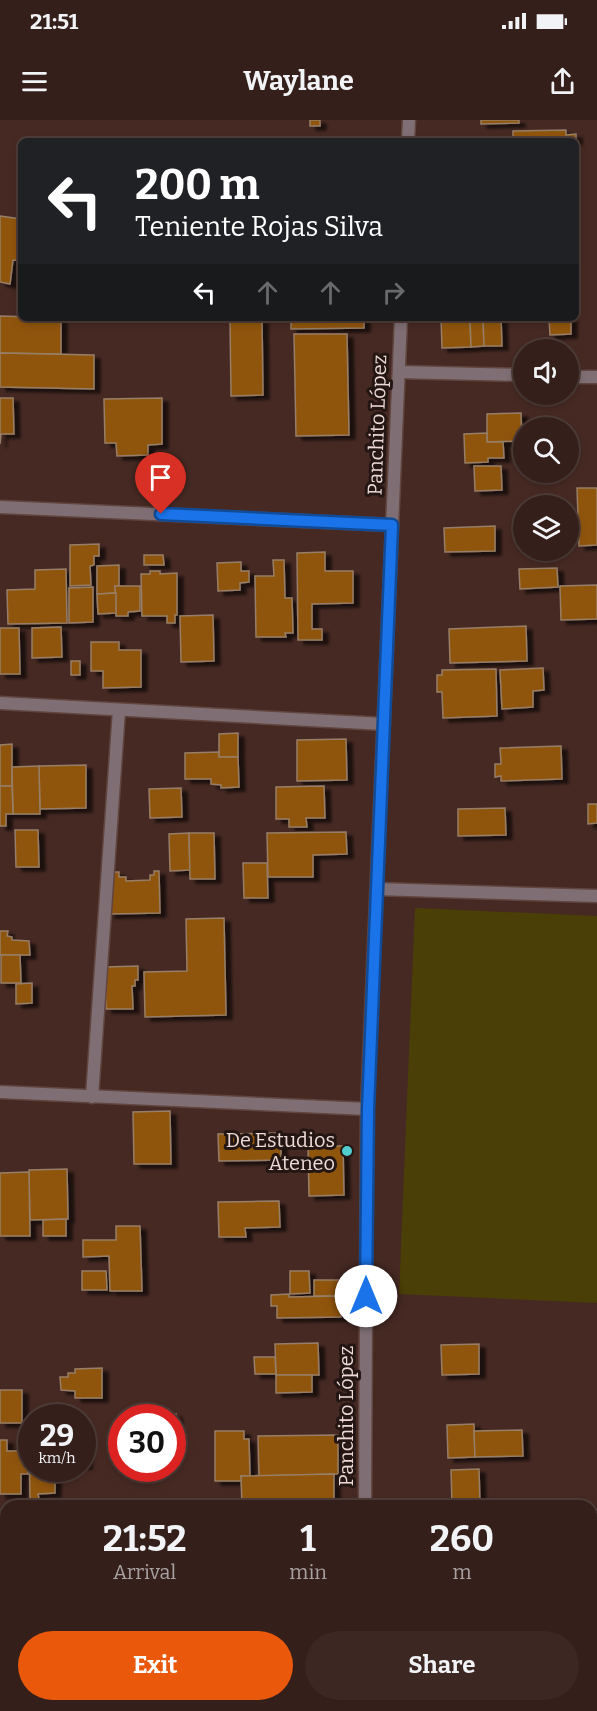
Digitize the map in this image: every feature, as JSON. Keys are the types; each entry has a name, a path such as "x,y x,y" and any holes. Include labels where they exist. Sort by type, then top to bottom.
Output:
{"street":[{"path":"408,138 409,120"},
{"name":"Panchito López","path":"365,1500 368,1109 401,321"},
{"path":"399,372 513,375"},
{"path":"579,376 597,377"},
{"path":"0,507 392,525"},
{"path":"0,703 384,724"},
{"path":"92,1096 119,710"},
{"path":"377,889 597,896"},
{"path":"0,1092 368,1109"}],"shaded area":[{"path":"415,908 597,916 597,1303 399,1294"}],"building":[{"path":"310,120 320,120 320,126 310,126"},
{"path":"481,120 519,120 519,123 481,124"},
{"path":"566,130 566,135 576,134 576,138 513,138 513,131"},
{"path":"0,216 18,219 18,261 13,260 10,284 0,282"},
{"path":"0,316 18,317 18,321 61,321 61,354 0,353"},
{"path":"230,321 262,321 263,395 231,396"},
{"path":"291,321 364,321 364,328 291,329"},
{"path":"441,321 470,321 471,347 442,348"},
{"path":"470,321 483,321 484,346 471,347"},
{"path":"483,321 501,321 502,346 484,346"},
{"path":"549,321 571,321 571,334 550,335"},
{"path":"294,334 347,334 349,435 296,436"},
{"path":"0,353 94,355 94,389 0,387"},
{"path":"0,398 13,398 14,434 1,434 0,444"},
{"path":"162,398 162,444 148,445 148,455 117,456 116,443 105,443 104,399"},
{"path":"521,413 521,417 513,417 513,441 487,442 487,414"},
{"path":"487,433 487,442 503,442 504,458 488,458 488,462 465,463 464,434"},
{"path":"474,466 501,466 502,490 475,491"},
{"path":"577,488 597,488 597,545 579,546"},
{"path":"495,526 495,551 445,552 444,528"},
{"path":"99,544 99,556 94,556 94,565 90,566 91,585 70,586 70,545"},
{"path":"325,552 325,571 353,571 353,603 312,604 312,629 322,629 322,640 298,640 297,553"},
{"path":"144,555 163,555 164,565 144,565"},
{"path":"273,560 284,560 285,598 292,598 293,633 285,633 286,637 256,637 255,576 274,576"},
{"path":"241,562 241,571 249,571 249,582 240,583 240,590 218,591 217,563"},
{"path":"119,565 119,586 115,586 116,593 97,594 97,566"},
{"path":"557,568 558,587 520,589 519,569"},
{"path":"66,569 67,623 8,624 7,590 35,589 35,570"},
{"path":"150,571 160,571 160,574 177,573 175,623 167,623 167,616 142,616 141,574 150,574"},
{"path":"597,585 597,619 561,620 560,586"},
{"path":"115,586 140,586 140,611 128,612 128,616 116,616"},
{"path":"93,587 93,622 69,623 69,588"},
{"path":"116,593 116,613 98,614 97,594"},
{"path":"213,615 214,661 181,662 180,616"},
{"path":"526,626 527,661 450,663 449,629"},
{"path":"61,627 62,657 32,658 32,628"},
{"path":"0,628 19,628 20,674 0,674"},
{"path":"91,642 119,642 119,650 141,650 141,687 103,688 103,671 91,671"},
{"path":"71,661 80,661 80,675 71,675"},
{"path":"543,668 544,690 533,691 533,707 502,709 500,670"},
{"path":"496,669 497,716 443,718 442,692 437,692 437,675 442,675 442,670"},
{"path":"238,733 238,757 219,757 219,734"},
{"path":"346,739 347,780 297,781 297,740"},
{"path":"12,744 12,786 0,786 0,745"},
{"path":"561,746 562,779 501,781 501,776 495,777 495,764 501,764 500,748"},
{"path":"219,752 219,757 238,757 239,787 221,788 221,785 211,784 211,779 185,779 185,753"},
{"path":"86,765 86,808 40,809 39,766"},
{"path":"39,766 40,814 13,814 12,767"},
{"path":"0,786 12,786 13,814 6,814 6,826 0,826"},
{"path":"324,786 325,818 306,818 307,827 289,827 289,819 276,819 276,787"},
{"path":"181,788 182,817 150,818 149,789"},
{"path":"588,804 597,804 597,823 588,824"},
{"path":"505,808 506,835 458,836 458,809"},
{"path":"15,830 38,830 39,867 16,867"},
{"path":"346,832 347,854 313,855 313,877 268,877 267,833"},
{"path":"189,833 190,870 170,871 169,834"},
{"path":"189,833 214,833 215,879 190,879"},
{"path":"243,863 267,863 268,898 244,898"},
{"path":"154,871 159,871 160,913 109,914 108,872 119,872 119,877 126,877 126,881 150,880 150,875 154,875"},
{"path":"224,918 226,1015 145,1017 144,972 187,971 186,919"},
{"path":"0,931 8,931 7,936 12,937 12,940 29,941 30,955 0,955"},
{"path":"1,955 20,955 21,983 1,983"},
{"path":"138,966 138,980 135,980 135,986 132,986 133,1009 106,1009 105,967"},
{"path":"32,983 32,1003 16,1004 16,984"},
{"path":"170,1111 171,1164 134,1164 133,1112"},
{"path":"281,1133 281,1160 219,1161 218,1134"},
{"path":"308,1146 343,1146 344,1195 309,1196"},
{"path":"67,1169 68,1219 30,1220 29,1170"},
{"path":"29,1172 30,1236 0,1236 0,1173"},
{"path":"279,1201 280,1227 245,1228 246,1237 219,1237 218,1202"},
{"path":"66,1219 66,1236 43,1236 43,1220"},
{"path":"116,1226 140,1226 142,1291 110,1291 109,1256 83,1257 83,1240 116,1240"},
{"path":"82,1271 106,1271 107,1290 82,1290"},
{"path":"290,1271 309,1271 310,1293 290,1294"},
{"path":"314,1280 340,1280 340,1296 314,1296"},
{"path":"289,1294 289,1297 341,1296 341,1317 277,1318 277,1306 271,1306 271,1295"},
{"path":"318,1343 319,1375 276,1375 275,1344"},
{"path":"479,1344 479,1374 442,1375 441,1345"},
{"path":"254,1357 275,1357 276,1374 255,1374"},
{"path":"102,1368 102,1398 75,1398 75,1391 61,1390 60,1377 68,1377 68,1373 75,1373 75,1369"},
{"path":"276,1375 312,1375 312,1392 276,1393"},
{"path":"0,1390 22,1390 22,1404 18,1404 18,1423 0,1423"},
{"path":"474,1424 475,1457 448,1458 447,1425"},
{"path":"522,1430 523,1456 475,1457 474,1431"},
{"path":"215,1431 244,1431 244,1439 249,1439 250,1476 241,1476 242,1481 215,1481"},
{"path":"338,1435 338,1474 259,1476 258,1436"},
{"path":"0,1440 7,1440 7,1451 18,1451 18,1482 21,1482 21,1494 0,1494"},
{"path":"479,1469 480,1500 452,1500 451,1470"},
{"path":"334,1474 334,1500 242,1500 241,1476"},
{"path":"30,1482 55,1482 55,1493 38,1494 39,1499 30,1499"}],"place":[{"name":"De Estudios Ateneo","path":"347,1151"}],"route":[{"path":"161,514 392,525 368,1109 366,1296"}]}
